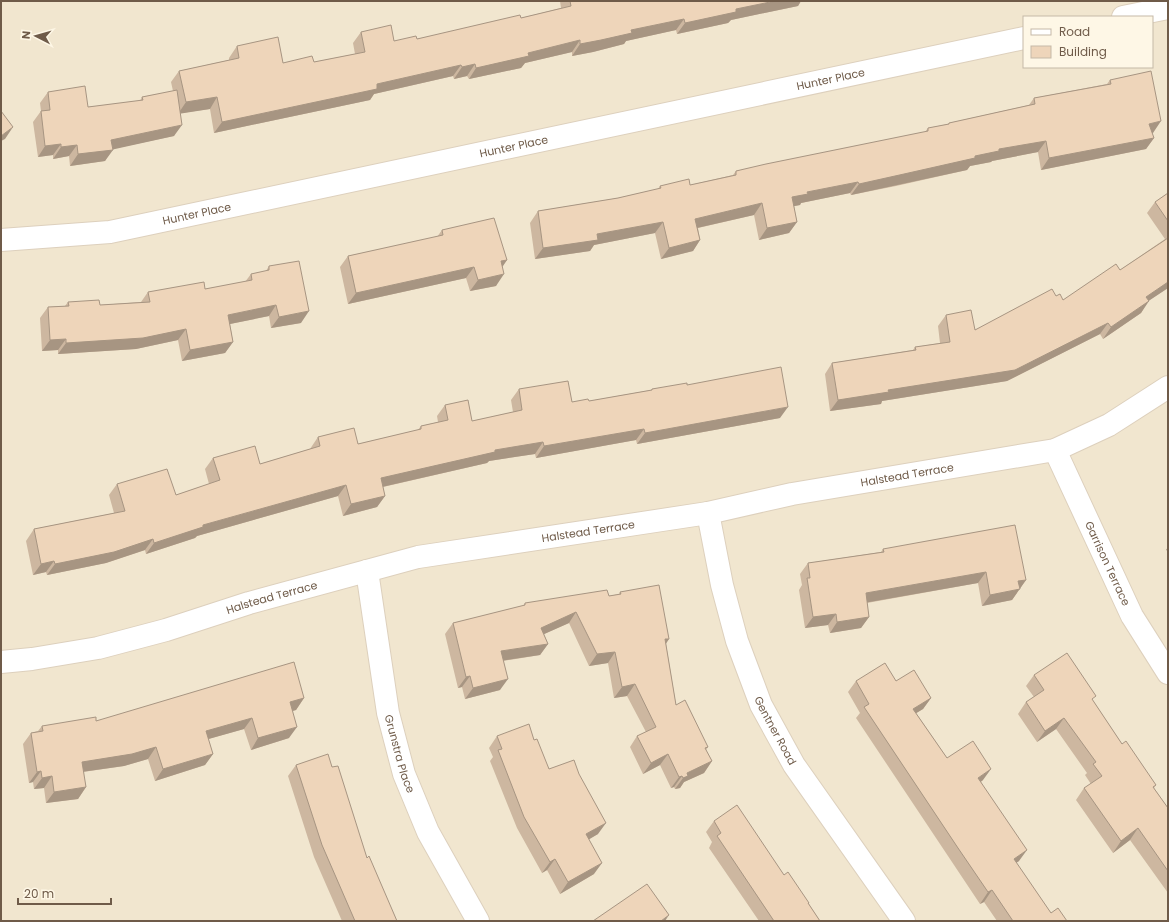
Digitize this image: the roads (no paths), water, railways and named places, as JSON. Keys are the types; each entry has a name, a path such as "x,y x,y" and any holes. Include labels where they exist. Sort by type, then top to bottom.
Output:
{"street":[{"path":"1128,16 1168,8"},
{"name":"Hunter Place","path":"1,240 110,232 1023,38"},
{"name":"Halstead Terrace","path":"1,662 32,659 98,648 166,630 249,604 418,557 708,513 792,494 1055,450 1109,425 1168,386"},
{"name":"Garrison Terrace","path":"1055,450 1132,616 1168,673"},
{"name":"Gentner Road","path":"708,513 722,585 737,641 761,705 794,766 904,921"},
{"name":"Grunstra Place","path":"367,571 388,713 404,774 428,832 478,921"}]}
